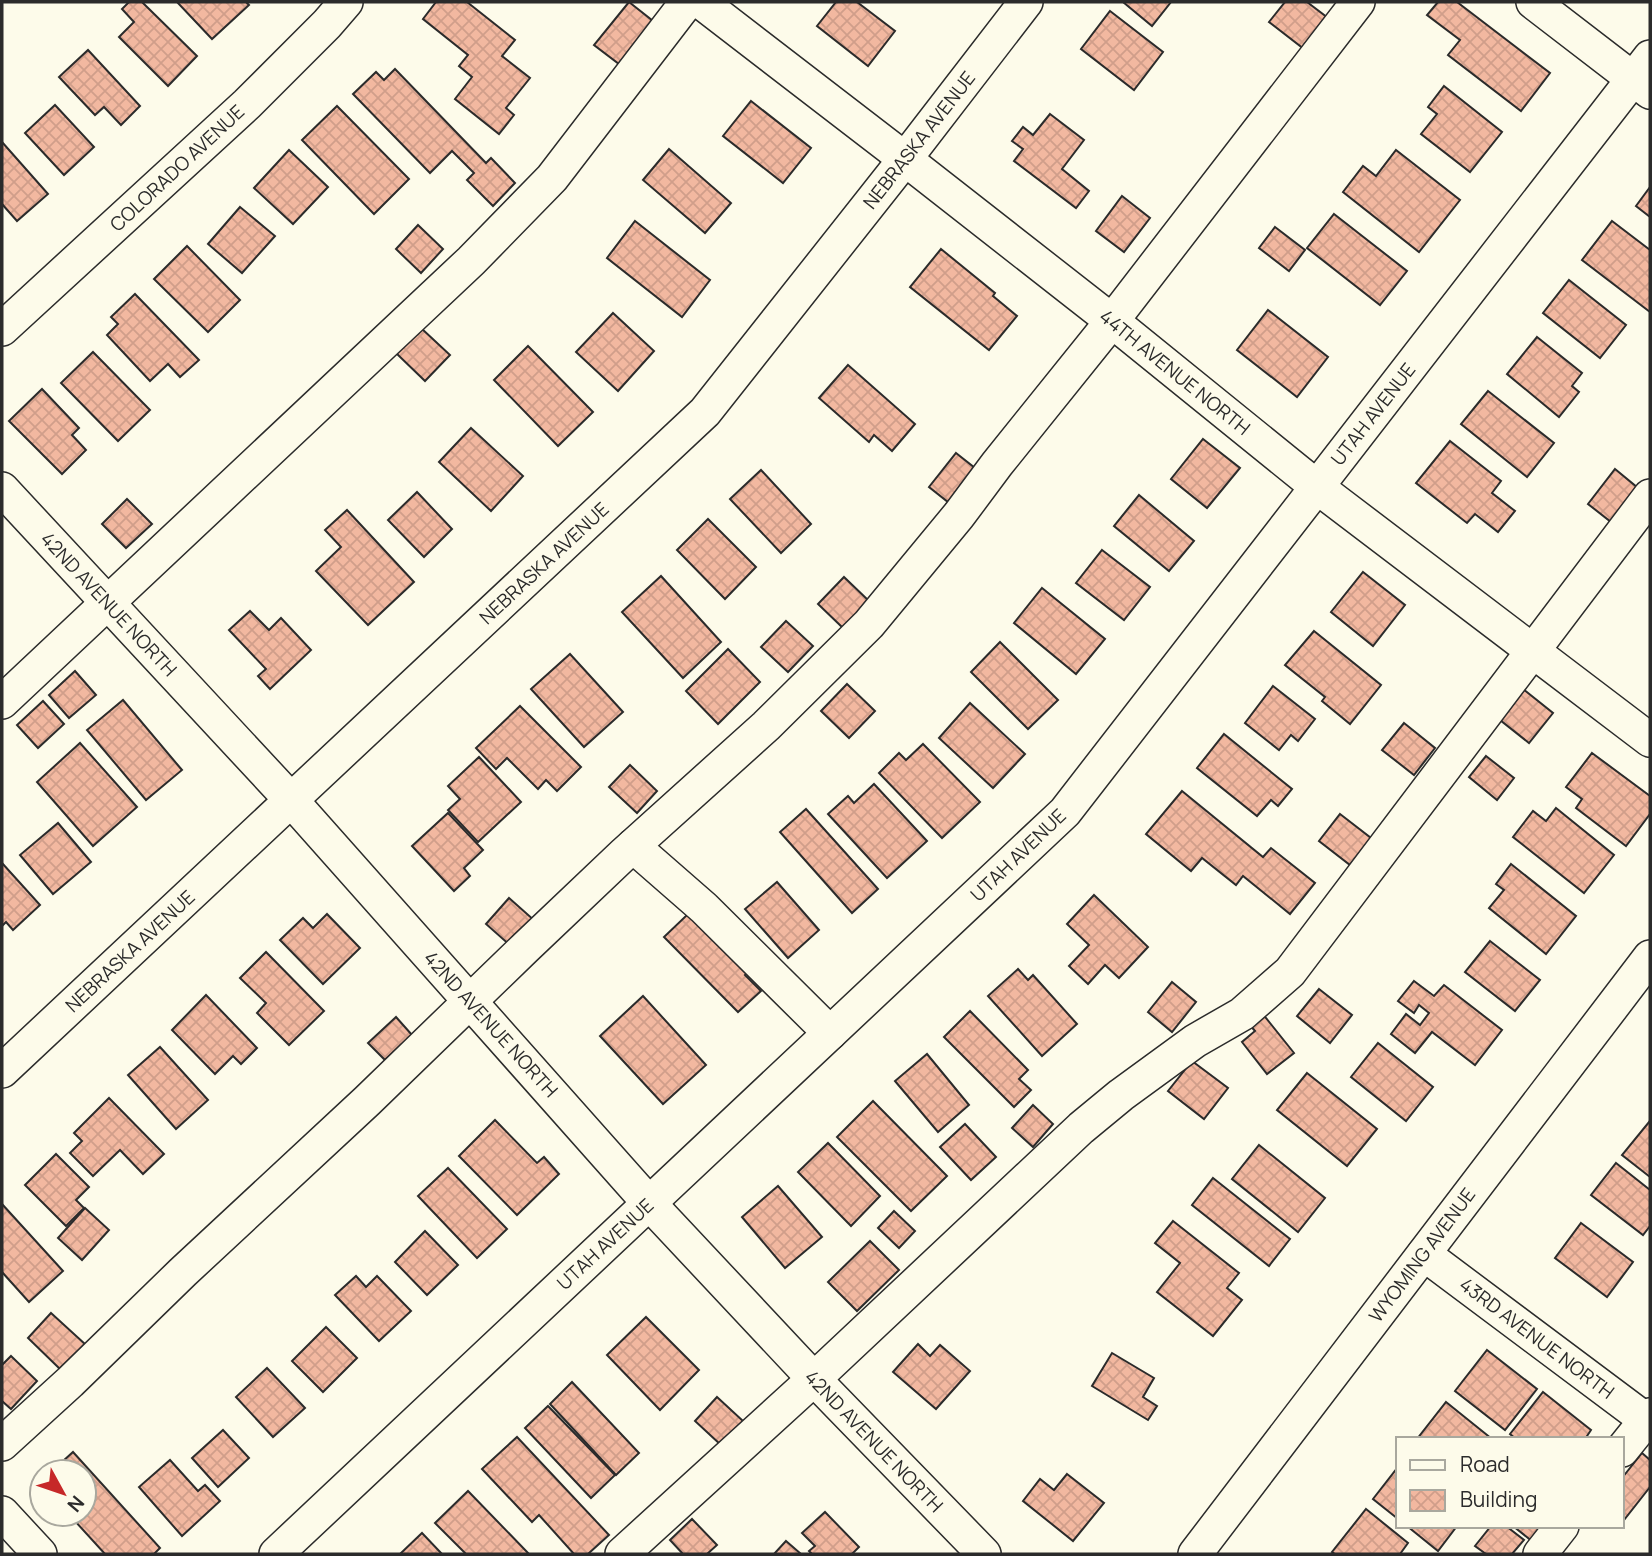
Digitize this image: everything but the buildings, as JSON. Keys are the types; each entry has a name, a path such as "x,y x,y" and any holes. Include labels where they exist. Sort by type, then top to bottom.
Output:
{"street":[{"name":"COLORADO AVENUE","path":"2,329 247,104 346,2"},
{"path":"2,702 471,261 552,178 687,2"},
{"name":"44TH AVENUE NORTH","path":"701,2 1112,321 1317,487 1650,740"},
{"name":"NEBRASKA AVENUE","path":"2,1071 705,412 1026,2"},
{"path":"2,1444 367,1101 633,846 766,726 870,624 1112,321 1358,2"},
{"path":"1533,2 1645,76"},
{"name":"UTAH AVENUE","path":"276,1554 1065,812 1317,487 1645,76"},
{"name":"42ND AVENUE NORTH","path":"2,489 291,800 649,1203 814,1379 967,1549"},
{"path":"622,1554 814,1379 1081,1128 1195,1041 1242,1014 1290,972 1650,496"},
{"path":"633,846 704,908 830,1033"},
{"name":"WYOMING AVENUE","path":"1195,1554 1650,957"},
{"name":"43RD AVENUE NORTH","path":"1424,1254 1649,1419"},
{"path":"1624,1448 1649,1419"},
{"path":"2,1513 40,1554"},
{"path":"1539,1554 1560,1528"}]}
